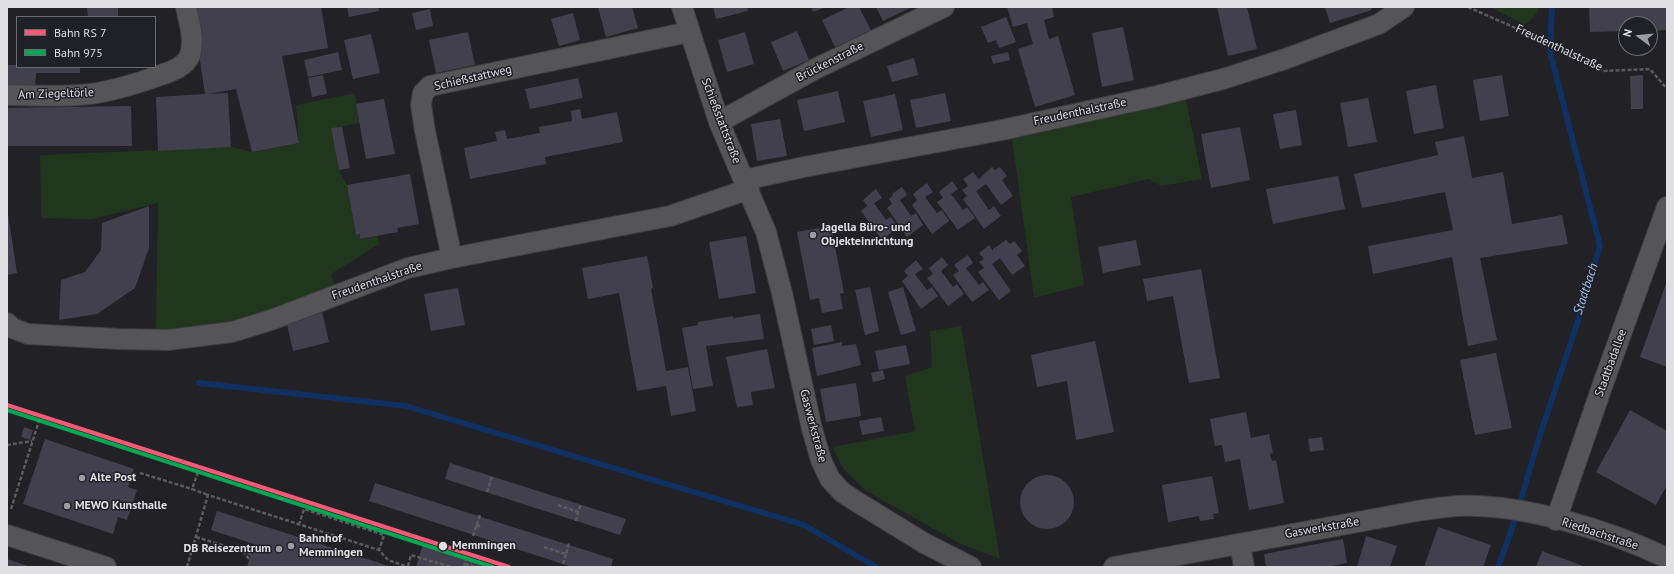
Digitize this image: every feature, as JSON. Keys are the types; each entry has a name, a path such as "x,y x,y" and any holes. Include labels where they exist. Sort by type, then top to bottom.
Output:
{"street":[{"name":"Am Ziegeltörle","path":"7,95 80,95 108,91 143,82 174,70 184,63 189,56 193,44 186,7"},
{"name":"Schießstattstraße","path":"682,7 688,32 718,122 766,232"},
{"name":"Brückenstraße","path":"718,122 814,68 944,7"},
{"name":"Freudenthalstraße","path":"7,323 18,331 41,335 168,340 208,336 249,328 375,279 408,268 452,258 670,216 746,185 804,167 1002,130 1157,96 1223,79 1285,59 1379,24 1404,7"},
{"name":"Schießstattweg","path":"452,258 424,131 421,106 423,93 430,86 688,32"},
{"name":"Stadtbadallee","path":"1556,520 1604,381 1667,207"},
{"name":"Gaswerkstraße","path":"766,232 782,293 820,460 830,479 842,492 854,500 924,543 971,567"},
{"name":"Gaswerkstraße","path":"1114,567 1436,508 1457,506 1504,509 1531,514"},
{"name":"Riedbachstraße","path":"1531,514 1618,538 1667,558"},
{"path":"7,535 106,567"},
{"path":"1240,544 1244,567"}],"path":[{"name":"Freudenthalstraße","path":"1468,7 1570,53 1603,71 1650,69 1667,89"},
{"path":"10,508 39,421"},
{"path":"7,445 32,442"},
{"path":"192,490 198,472"},
{"path":"140,473 379,550 388,560 408,567 411,555 451,567"},
{"path":"486,492 492,476"},
{"path":"489,484 495,486"},
{"path":"187,567 208,495"},
{"path":"576,521 581,504"},
{"path":"558,505 578,512"},
{"path":"299,524 304,509 344,521 384,535 379,550"},
{"path":"473,536 480,515"},
{"path":"476,526 482,527"},
{"path":"196,537 251,554"},
{"path":"563,564 569,543"},
{"path":"544,547 566,554"},
{"path":"243,551 253,548"},
{"path":"243,551 249,560"},
{"path":"466,558 464,566 474,567"}],"green space":[{"path":"1490,7 1540,7 1536,14 1525,25"},
{"path":"355,93 359,123 331,129 339,170 347,185 356,235 360,234 361,239 378,236 379,244 331,274 338,294 168,340 156,328 158,203 92,219 41,218 40,155 231,147 252,152 299,143 296,105"},
{"path":"1186,100 1202,179 1161,186 1149,179 1071,197 1084,285 1034,298 1012,139"},
{"path":"961,326 1000,559 959,543 866,491 842,467 833,447 915,431 905,376 932,367 930,331"}],"building":[{"path":"87,7 118,7 118,16 88,16"},
{"path":"192,7 321,7 328,48 282,56 299,143 252,152 236,89 208,94 228,93 231,147 158,151 156,97 205,94"},
{"path":"347,7 378,7 379,11 349,17"},
{"path":"598,7 632,7 638,28 606,37"},
{"path":"713,7 747,7 748,11 716,19"},
{"path":"811,7 826,7 813,12"},
{"path":"849,7 859,7 871,30 835,47 822,20"},
{"path":"876,7 912,7 883,21"},
{"path":"1007,7 1052,7 1054,17 1044,20 1049,39 1058,36 1075,95 1035,107 1018,49 1033,44 1027,23 1013,27"},
{"path":"1217,7 1247,7 1257,49 1228,56"},
{"path":"1325,7 1371,7 1372,10 1330,23"},
{"path":"1589,7 1667,7 1667,30 1658,31 1658,16 1618,16 1618,31 1590,32"},
{"path":"430,9 433,26 416,30 412,13"},
{"path":"573,13 580,40 559,46 551,19"},
{"path":"1006,17 1016,42 999,48 996,40 988,43 981,27"},
{"path":"1123,27 1134,80 1102,87 1092,33"},
{"path":"797,31 809,60 783,71 771,42"},
{"path":"468,32 475,65 436,73 429,40"},
{"path":"745,32 754,64 727,72 718,40"},
{"path":"371,34 380,73 353,79 344,40"},
{"path":"338,52 342,70 308,77 304,60"},
{"path":"1008,52 1010,60 993,64 991,56"},
{"path":"914,58 918,75 892,82 887,66"},
{"path":"7,65 16,65 16,68 80,68 80,73 36,73 35,91 7,90"},
{"path":"323,75 327,94 312,97 308,78"},
{"path":"1502,75 1509,116 1480,121 1473,80"},
{"path":"1643,75 1643,109 1631,109 1630,76"},
{"path":"578,78 583,98 530,109 525,89"},
{"path":"1436,85 1444,128 1414,134 1406,91"},
{"path":"838,91 845,122 804,131 797,100"},
{"path":"945,93 951,121 916,128 910,100"},
{"path":"895,94 903,130 871,137 863,101"},
{"path":"1368,98 1377,142 1348,147 1340,103"},
{"path":"384,99 395,154 366,159 356,104"},
{"path":"131,106 132,146 7,146 7,108"},
{"path":"580,109 582,119 617,112 623,142 545,157 546,164 470,179 464,148 497,141 495,132 505,130 507,139 540,133 539,127 572,121 571,111"},
{"path":"1296,110 1302,145 1280,149 1273,114"},
{"path":"780,119 787,156 757,161 751,124"},
{"path":"342,127 350,168 339,170 331,128"},
{"path":"1240,127 1250,180 1211,188 1201,134"},
{"path":"1464,136 1472,178 1503,172 1512,224 1562,215 1568,244 1480,258 1497,340 1468,346 1452,257 1373,274 1368,246 1453,230 1445,192 1362,208 1354,174 1438,155 1435,142"},
{"path":"992,167 995,170 1000,167 1007,176 1002,180 1013,196 1001,205 986,184 976,191 989,210 994,206 1001,216 984,229 963,199 967,196 962,190 968,186 963,179 973,172 979,179"},
{"path":"410,174 419,224 397,228 398,232 360,239 360,234 356,235 347,185"},
{"path":"1338,176 1345,209 1273,224 1266,189"},
{"path":"952,181 958,189 951,194 963,210 967,207 975,218 958,230 937,202 943,198 939,192"},
{"path":"927,183 933,192 925,197 937,213 942,210 949,221 932,234 912,205 917,200 913,194"},
{"path":"902,187 907,195 900,200 911,216 916,213 923,225 907,237 887,208 892,204 889,199 893,195 892,194"},
{"path":"876,189 882,198 874,203 886,220 891,217 898,227 882,240 861,211 867,206 863,200"},
{"path":"149,206 149,248 135,288 97,314 59,320 61,280 85,272 101,250 102,223"},
{"path":"7,207 17,273 7,275"},
{"path":"831,226 844,293 840,294 843,309 822,313 819,298 810,300 797,232"},
{"path":"746,236 756,293 719,299 709,242"},
{"path":"1006,240 1010,244 1014,241 1022,251 1017,255 1025,266 1012,275 1000,258 992,264 1011,291 999,300 978,272 984,268 979,262 984,259 979,253 989,245 993,251 993,249"},
{"path":"1136,240 1141,265 1103,273 1098,247"},
{"path":"968,255 973,263 966,268 979,285 983,282 989,290 972,302 953,275 959,271 954,265"},
{"path":"647,256 653,288 651,289 666,371 688,367 696,411 671,416 666,386 637,391 619,293 588,299 582,268"},
{"path":"942,257 948,265 941,271 953,287 957,284 964,294 948,306 927,278 933,274 929,268"},
{"path":"916,260 923,269 915,274 927,290 932,287 938,296 921,309 902,281 908,276 904,271"},
{"path":"1201,269 1220,378 1189,383 1173,296 1147,301 1143,279"},
{"path":"1667,281 1667,367 1640,357"},
{"path":"870,287 879,331 865,335 855,290"},
{"path":"903,287 916,331 901,335 888,292"},
{"path":"458,288 465,325 431,331 424,294"},
{"path":"322,311 329,342 293,351 286,320"},
{"path":"760,314 764,339 706,346 713,386 693,389 682,328 698,325 698,322 733,316 733,318"},
{"path":"831,325 834,341 814,345 811,329"},
{"path":"1095,341 1114,432 1076,440 1067,381 1037,387 1031,355"},
{"path":"842,342 842,346 856,344 861,365 817,376 812,348"},
{"path":"906,345 910,364 879,370 875,351"},
{"path":"767,349 775,388 751,392 753,405 737,407 726,357"},
{"path":"1496,353 1512,428 1475,435 1460,360"},
{"path":"883,370 885,379 873,382 871,373"},
{"path":"856,383 861,416 826,422 820,389"},
{"path":"1630,410 1667,431 1667,485 1656,505 1596,472"},
{"path":"1246,412 1251,438 1269,434 1273,453 1270,454 1272,461 1276,460 1284,503 1249,510 1240,459 1225,462 1222,445 1215,446 1210,419"},
{"path":"881,417 884,431 862,435 859,421"},
{"path":"24,427 33,430 30,440 21,437"},
{"path":"1322,437 1324,450 1310,452 1308,439"},
{"name":"Alte Post","path":"45,439 134,469 128,487 137,490 127,520 118,517 113,534 23,504"},
{"path":"450,463 626,519 620,535 445,479"},
{"path":"1042,475 1052,475 1062,479 1070,487 1074,497 1074,507 1070,517 1062,525 1052,529 1042,529 1032,525 1024,517 1020,507 1020,497 1024,487 1032,479"},
{"path":"1212,476 1219,513 1213,514 1214,519 1200,521 1199,516 1168,522 1162,485"},
{"path":"375,483 613,559 611,567 572,567 369,501"},
{"name":"Bahnhof Memmingen","path":"217,511 392,567 247,567 254,544 211,530"},
{"path":"1438,527 1491,545 1483,567 1424,567"},
{"path":"1366,536 1397,546 1390,567 1357,567"},
{"path":"1343,539 1347,563 1327,567 1266,567 1264,554"},
{"path":"423,544 493,567 416,567"},
{"path":"1542,551 1586,567 1536,567"},
{"path":"7,559 31,567 7,567"}],"waterway":[{"name":"Stadtbach","path":"1498,567 1514,523 1539,438 1577,324 1600,246 1550,52 1552,7"},
{"path":"199,383 406,406 804,525 876,567"}],"transit line":[{"path":"7,405 509,567"}],"rail line":[{"name":"975","path":"7,410 493,567"}],"place":[{"name":"Jagella Büro- und Objekteinrichtung","path":"813,235"},
{"name":"Alte Post","path":"82,478"},
{"name":"MEWO Kunsthalle","path":"67,506"},
{"name":"Bahnhof Memmingen","path":"291,546"},
{"name":"Memmingen","path":"443,546"},
{"name":"DB Reisezentrum","path":"279,549"}]}
